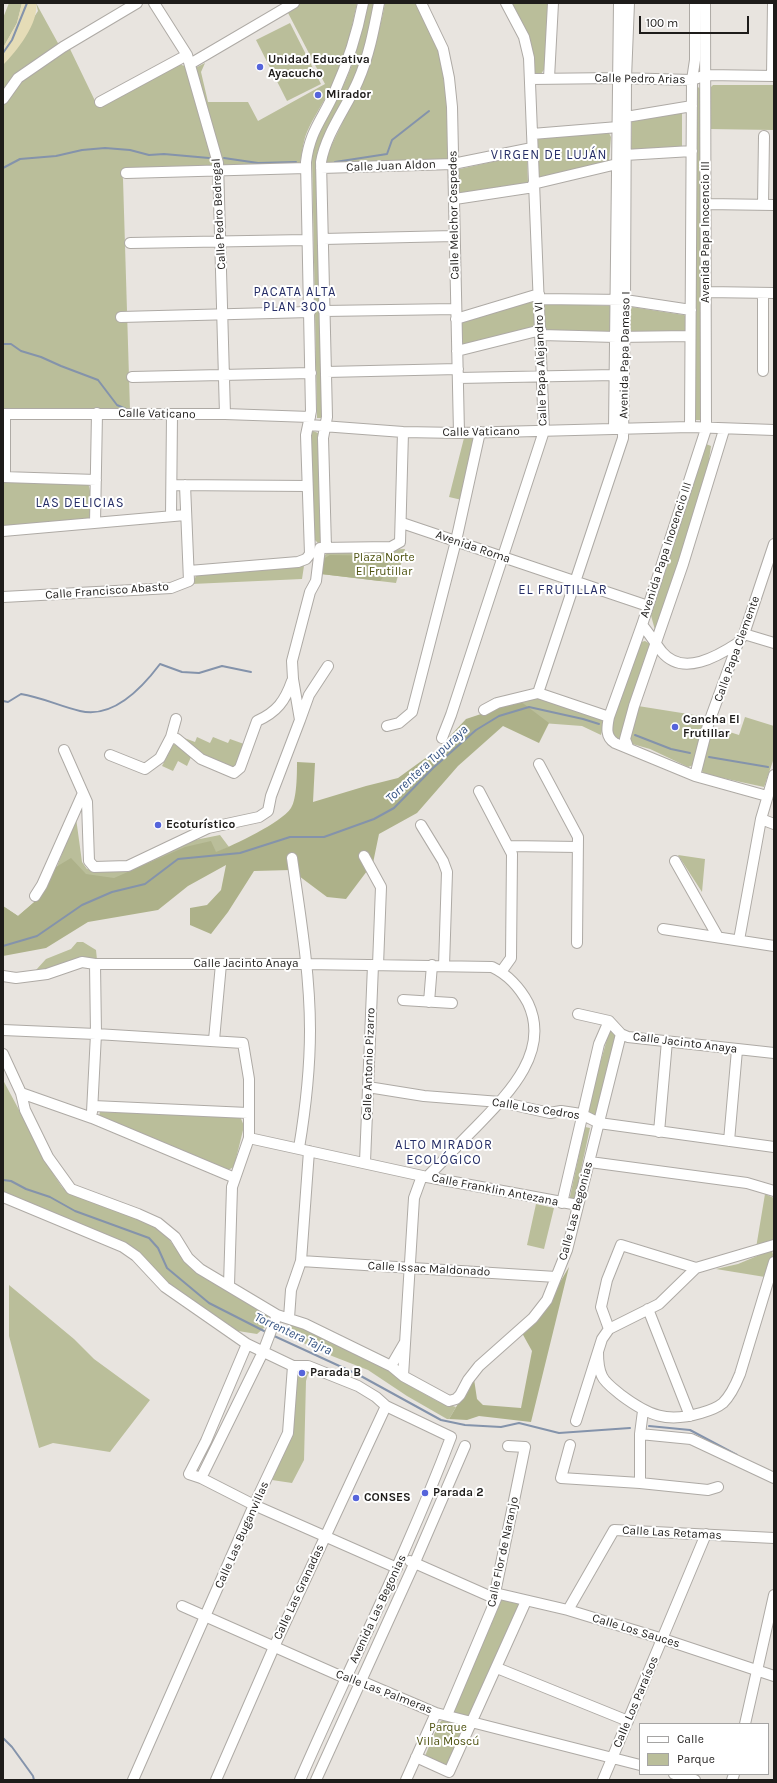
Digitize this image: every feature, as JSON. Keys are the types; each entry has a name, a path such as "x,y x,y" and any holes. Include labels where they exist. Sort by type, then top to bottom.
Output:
{"street":[{"path":"3,99 18,78 63,47 137,3"},
{"name":"Calle Pedro Bedregal","path":"154,3 188,60 210,130 219,170 225,414"},
{"path":"100,102 188,60 279,7 294,3"},
{"path":"319,548 307,486 306,435 309,421 311,374 306,168 310,138 334,94 350,58 363,3"},
{"path":"300,720 293,679 292,661 295,644 302,626 310,592 316,581 319,548 323,438 326,425 321,168 323,152 329,137 359,79 368,52 379,3"},
{"name":"Calle Melchor Cespedes","path":"421,3 443,49 452,107 459,433"},
{"name":"Calle Papa Alejandro VI","path":"442,738 451,715 544,431 540,296 533,186 530,79 527,46 506,3"},
{"path":"549,78 553,3"},
{"name":"Avenida Papa Damaso I","path":"619,429 620,337 626,155 626,117 622,78 620,3"},
{"name":"Avenida Papa Damaso I","path":"621,300 617,164 618,128 629,3"},
{"name":"Avenida Papa Inocencio III","path":"690,428 692,80 695,60 695,3"},
{"name":"Avenida Papa Inocencio III","path":"628,747 615,743 609,738 607,731 609,717 642,625 706,429 705,3"},
{"path":"773,3 773,76"},
{"name":"Calle Pedro Arias","path":"530,79 622,78 692,80 706,75 773,76"},
{"path":"626,117 692,106"},
{"path":"532,134 618,128"},
{"path":"763,205 764,136"},
{"name":"Calle Juan Aldon","path":"321,168 453,164 532,148"},
{"path":"626,155 692,151"},
{"path":"455,199 533,186 617,164"},
{"path":"126,173 306,168"},
{"path":"706,204 774,205"},
{"path":"323,239 454,236"},
{"path":"130,243 308,240"},
{"path":"706,292 774,293"},
{"path":"763,293 763,371"},
{"path":"324,311 456,314 540,296 621,300 691,310"},
{"path":"121,317 310,312"},
{"path":"457,351 541,332 620,337 690,336"},
{"name":"Avenida Papa Damaso I","path":"538,693 623,438 619,429 615,375 620,337"},
{"path":"326,372 458,373 542,377 615,375"},
{"path":"132,377 224,374 311,374"},
{"path":"95,523 97,413"},
{"path":"4,414 4,477 96,480"},
{"name":"Calle Vaticano","path":"4,414 225,414 309,421 326,425 404,432 459,433 690,428 774,430"},
{"path":"171,516 172,414"},
{"name":"Avenida Papa Inocencio III","path":"628,747 624,739 657,642 724,430"},
{"path":"185,485 185,515 189,571 298,562 306,559 310,554 319,548 394,546 400,542 402,523 404,432"},
{"path":"387,726 399,723 412,712 456,541 480,432"},
{"path":"172,485 307,486"},
{"path":"3,531 185,515"},
{"name":"Avenida Roma","path":"402,523 648,606"},
{"name":"Calle Papa Clemente","path":"695,776 708,726 774,544"},
{"name":"Calle Francisco Abasto","path":"3,597 171,588 189,581 189,571"},
{"path":"642,625 657,642 662,653 671,659 682,663 694,664 708,660 741,638 774,643"},
{"path":"64,750 87,802 89,861 94,866 128,866 208,828 259,817 268,811 271,796 309,695 328,666"},
{"path":"171,737 177,739 201,759 234,773 240,768 257,721 271,714 286,697 293,679"},
{"path":"484,710 497,703 538,693 609,717"},
{"path":"110,755 145,769 160,758 171,737 176,719"},
{"path":"628,747 695,776 767,796"},
{"path":"539,764 578,837 578,943"},
{"path":"739,940 761,819 774,776"},
{"path":"403,1376 407,1339 409,1268 414,1198 425,1177 500,1102 525,1067 532,1052 535,1037 535,1025 526,999 518,987 502,972 511,958 512,854 479,791"},
{"path":"35,896 42,886 83,793"},
{"path":"761,819 774,824"},
{"path":"421,825 443,861 447,872 444,966"},
{"path":"509,846 578,847"},
{"name":"Calle Antonio Pizarro","path":"364,856 381,887 364,1162"},
{"path":"289,1318 291,1290 301,1261 304,1150 303,1126 310,1030 306,964 292,858"},
{"path":"675,861 718,937"},
{"path":"663,929 774,946"},
{"name":"Calle Jacinto Anaya","path":"3,976 16,978 47,974 82,962 95,964 432,965 492,967 502,972"},
{"path":"92,1118 96,1034 95,964"},
{"path":"214,1040 221,964"},
{"path":"429,1002 432,965"},
{"path":"403,1000 452,1003"},
{"path":"578,1014 609,1021"},
{"name":"Calle Jacinto Anaya","path":"609,1021 621,1034 628,1037 774,1053"},
{"name":"Calle Las Begonias","path":"562,1203 599,1044 609,1021"},
{"path":"3,1030 96,1034 125,1037 214,1040 243,1043 249,1080 248,1138 232,1187 229,1285"},
{"name":"Calle Las Begonias","path":"403,1376 442,1398 449,1401 456,1400 479,1366 533,1318 547,1300 568,1250 621,1034"},
{"path":"659,1132 667,1041"},
{"path":"729,1141 738,1050"},
{"path":"3,1054 21,1093 24,1110 48,1157 71,1189 158,1223 175,1238 188,1258 200,1269 277,1315 289,1318 391,1366 403,1376"},
{"name":"Calle Los Cedros","path":"368,1086 424,1096 500,1102 550,1113 561,1111 582,1114 599,1123 774,1147"},
{"path":"21,1093 92,1118 235,1178"},
{"path":"93,1106 248,1113"},
{"name":"Calle Franklin Antezana","path":"248,1138 364,1162 425,1177 578,1205"},
{"path":"590,1162 747,1183 774,1191"},
{"path":"3,1197 123,1247 136,1256 165,1287 247,1344 293,1366 308,1366 358,1386 376,1397 386,1406"},
{"path":"609,1329 601,1307 607,1280 622,1245 696,1268"},
{"path":"576,1421 602,1339 609,1329 659,1304 671,1294 696,1268 774,1245"},
{"name":"Calle Issac Maldonado","path":"301,1261 556,1277"},
{"path":"598,1352 598,1365 602,1377 615,1390 643,1411 670,1418 690,1416 711,1410 722,1403 732,1391 740,1374 750,1347 774,1262"},
{"path":"648,1309 690,1416"},
{"path":"201,1478 266,1353 277,1315"},
{"path":"391,1366 407,1339"},
{"path":"247,1344 206,1440 189,1474 201,1478 254,1505 397,1568"},
{"name":"Calle Las Buganvillas","path":"133,1780 254,1505 288,1433 293,1366"},
{"name":"Avenida Las Begonias","path":"300,1780 345,1678 402,1558 430,1494 451,1437 386,1406"},
{"name":"Calle Las Granadas","path":"216,1780 274,1647 386,1406"},
{"path":"640,1483 640,1434 643,1411"},
{"path":"640,1434 691,1439 774,1478"},
{"path":"570,1445 562,1478 640,1483 708,1490 718,1487"},
{"name":"Avenida Las Begonias","path":"316,1780 415,1562 465,1446"},
{"name":"Calle Flor de Naranjo","path":"447,1715 496,1596 525,1447 508,1446"},
{"path":"430,1494 441,1500"},
{"name":"Calle Las Retamas","path":"568,1610 614,1530 774,1538"},
{"name":"Calle Los Paraísos","path":"603,1780 706,1534"},
{"name":"Calle Los Sauces","path":"402,1558 496,1596 568,1610 663,1639 774,1676"},
{"path":"745,1723 774,1596"},
{"path":"416,1757 449,1772 526,1601"},
{"name":"Calle Las Palmeras","path":"182,1606 345,1678 361,1681 436,1713 471,1723 639,1764"},
{"path":"496,1668 628,1721"},
{"path":"406,1780 436,1713"},
{"path":"678,1775 695,1780"}],"green space":[{"path":"9,3 22,3 17,23 3,48 3,18"},
{"path":"36,3 59,45 70,49 98,107 178,64 185,66 214,163 212,167 121,170 123,179 130,410 3,408 3,65 38,11"},
{"path":"301,3 357,3 341,66 307,132 299,165 222,165 195,68 205,63 201,72 208,102 248,102 258,121 325,84 287,11"},
{"path":"367,3 375,3 366,43 347,95 317,153 324,418 317,418 312,155 318,134 344,85 351,66 357,48"},
{"path":"385,3 416,3 438,47 442,65 447,108 448,160 326,164 326,157 369,63 381,24"},
{"path":"509,3 548,3 547,65 541,74 535,74 534,72"},
{"path":"290,23 321,84 287,101 256,40"},
{"path":"713,85 774,85 774,130 709,129 709,89"},
{"path":"698,87 700,89 702,417 700,420 696,420 696,89"},
{"path":"682,113 682,147 631,150 632,121"},
{"path":"609,133 611,137 609,161 539,179 536,140 538,138"},
{"path":"524,155 527,156 528,183 526,185 459,196 455,170"},
{"path":"534,300 535,327 463,345 461,344 461,322"},
{"path":"544,303 610,306 612,307 612,330 610,332 545,330"},
{"path":"632,307 684,315 686,316 687,333 630,333 629,310"},
{"path":"313,431 318,433 321,542 319,544 314,539 310,435"},
{"path":"471,437 474,439 462,500 449,497 464,438"},
{"path":"706,444 711,446 708,467 657,630 655,630 650,612"},
{"path":"3,481 88,484 91,501 89,518 80,522 3,526"},
{"name":"Plaza Norte El Frutillar","path":"405,549 396,583 321,574 323,556 328,553"},
{"name":"Plaza Norte El Frutillar","path":"330,555 387,556 387,569 380,581 321,574 323,559"},
{"path":"304,566 302,579 192,584 196,576 203,573"},
{"path":"645,641 650,644 620,740 612,736 611,725 641,642"},
{"path":"539,697 603,718 604,722 601,735 582,726 542,723 520,701"},
{"path":"520,701 549,723 539,743 503,726 458,766 417,813 379,834 373,863 346,899 327,897 291,870 254,871 228,912 211,934 190,925 190,908 207,905 221,890 226,865 188,886 158,910 88,922 46,948 3,956 3,906 18,916 41,896 51,870 71,858 86,874 114,878 185,847 211,841 216,852 268,827 286,814 293,804 296,792 297,762 315,763 313,802 398,778 438,749 466,719"},
{"path":"638,706 707,717 694,765 688,767 650,749 629,743"},
{"path":"745,717 774,726 774,758 764,787 704,774 702,771 711,726 739,735"},
{"path":"179,736 195,742 197,737 210,743 213,737 228,743 230,739 244,744 238,763 233,768 203,756"},
{"path":"177,743 191,757 187,766 178,761 173,771 162,766 173,745"},
{"path":"76,818 82,862 87,869 110,872 127,869 195,840 220,835 229,847 35,933 3,906 18,916 47,892"},
{"path":"678,855 705,859 702,892"},
{"path":"77,942 83,942 96,950 97,960 37,973 36,970 46,959 71,949"},
{"path":"613,1031 618,1035 607,1068 596,1117 588,1113 587,1110 609,1032"},
{"path":"3,1080 54,1175 62,1187 72,1195 141,1219 163,1231 185,1261 269,1315 265,1327 257,1334 238,1331 169,1284 130,1246 3,1193"},
{"path":"100,1112 240,1116 244,1126 234,1167 226,1169 99,1116"},
{"path":"585,1127 590,1128 574,1202 569,1201"},
{"path":"765,1194 774,1198 774,1241 756,1248"},
{"path":"536,1204 554,1208 544,1249 527,1245"},
{"path":"772,1251 773,1255 765,1277 716,1269 738,1264"},
{"path":"569,1267 531,1422 479,1416 467,1420 449,1419 474,1379 477,1399 483,1405 521,1408 532,1351 522,1333 556,1289"},
{"path":"9,1285 74,1339 94,1359 150,1400 110,1452 53,1443 39,1448 9,1336"},
{"path":"291,1323 390,1371 410,1386 437,1401 456,1407 449,1419 447,1419 407,1396 368,1370 332,1356 286,1335"},
{"path":"298,1370 313,1370 308,1374 306,1381 304,1460 292,1483 272,1480 292,1435"},
{"name":"Parque Villa Moscú","path":"502,1599 520,1603 471,1718 455,1713 454,1710"},
{"name":"Parque Villa Moscú","path":"445,1718 465,1725 449,1763 444,1765 426,1758 425,1756 439,1723"}],"sand":[{"path":"22,3 36,3 34,19 31,28 20,45 3,65 3,48 17,23"}],"waterway":[{"path":"3,53 12,40 27,3"},
{"path":"335,162 387,154 392,140 429,111"},
{"path":"3,168 20,159 56,156 82,150 105,148 130,150 149,155 164,154 209,158"},
{"path":"224,158 258,163 296,162"},
{"path":"3,344 11,344 21,351 41,357 98,380 117,405 126,409"},
{"path":"3,701 8,702 21,694 36,697 80,711 92,712 104,710 126,700 145,683 160,664 182,672 199,673 222,666 251,672"},
{"name":"Torrentera Tupuraya","path":"3,946 37,936 82,905 112,892 145,884 178,859 240,853 290,837 324,837 374,819 394,808 433,768 476,730 499,716 529,707 599,724"},
{"name":"Torrentera Tupuraya","path":"635,735 671,749 690,753"},
{"name":"Torrentera Tupuraya","path":"709,757 768,767"},
{"name":"Torrentera Tajra","path":"3,1180 11,1181 26,1189 50,1197 75,1211 149,1238 158,1248 167,1268 209,1303 266,1332"},
{"name":"Torrentera Tajra","path":"272,1335 359,1375 441,1420 465,1425 501,1427 519,1423 559,1433 630,1428"},
{"name":"Torrentera Tajra","path":"649,1426 690,1430 737,1455"},
{"path":"3,1738 12,1747 33,1776 34,1780"}],"place":[{"name":"Unidad Educativa Ayacucho","path":"260,67"},
{"name":"Mirador","path":"318,95"},
{"name":"Cancha El Frutillar","path":"675,727"},
{"name":"Ecoturístico","path":"158,825"},
{"name":"Parada B","path":"302,1373"},
{"name":"Parada 2","path":"425,1493"},
{"name":"CONSES","path":"356,1498"}],"district":[{"name":"VIRGEN DE LUJÁN","path":"549,155"},
{"name":"PACATA ALTA PLAN 300","path":"295,300"},
{"name":"LAS DELICIAS","path":"80,503"},
{"name":"EL FRUTILLAR","path":"563,590"},
{"name":"ALTO MIRADOR ECOLÓGICO","path":"444,1152"}]}
